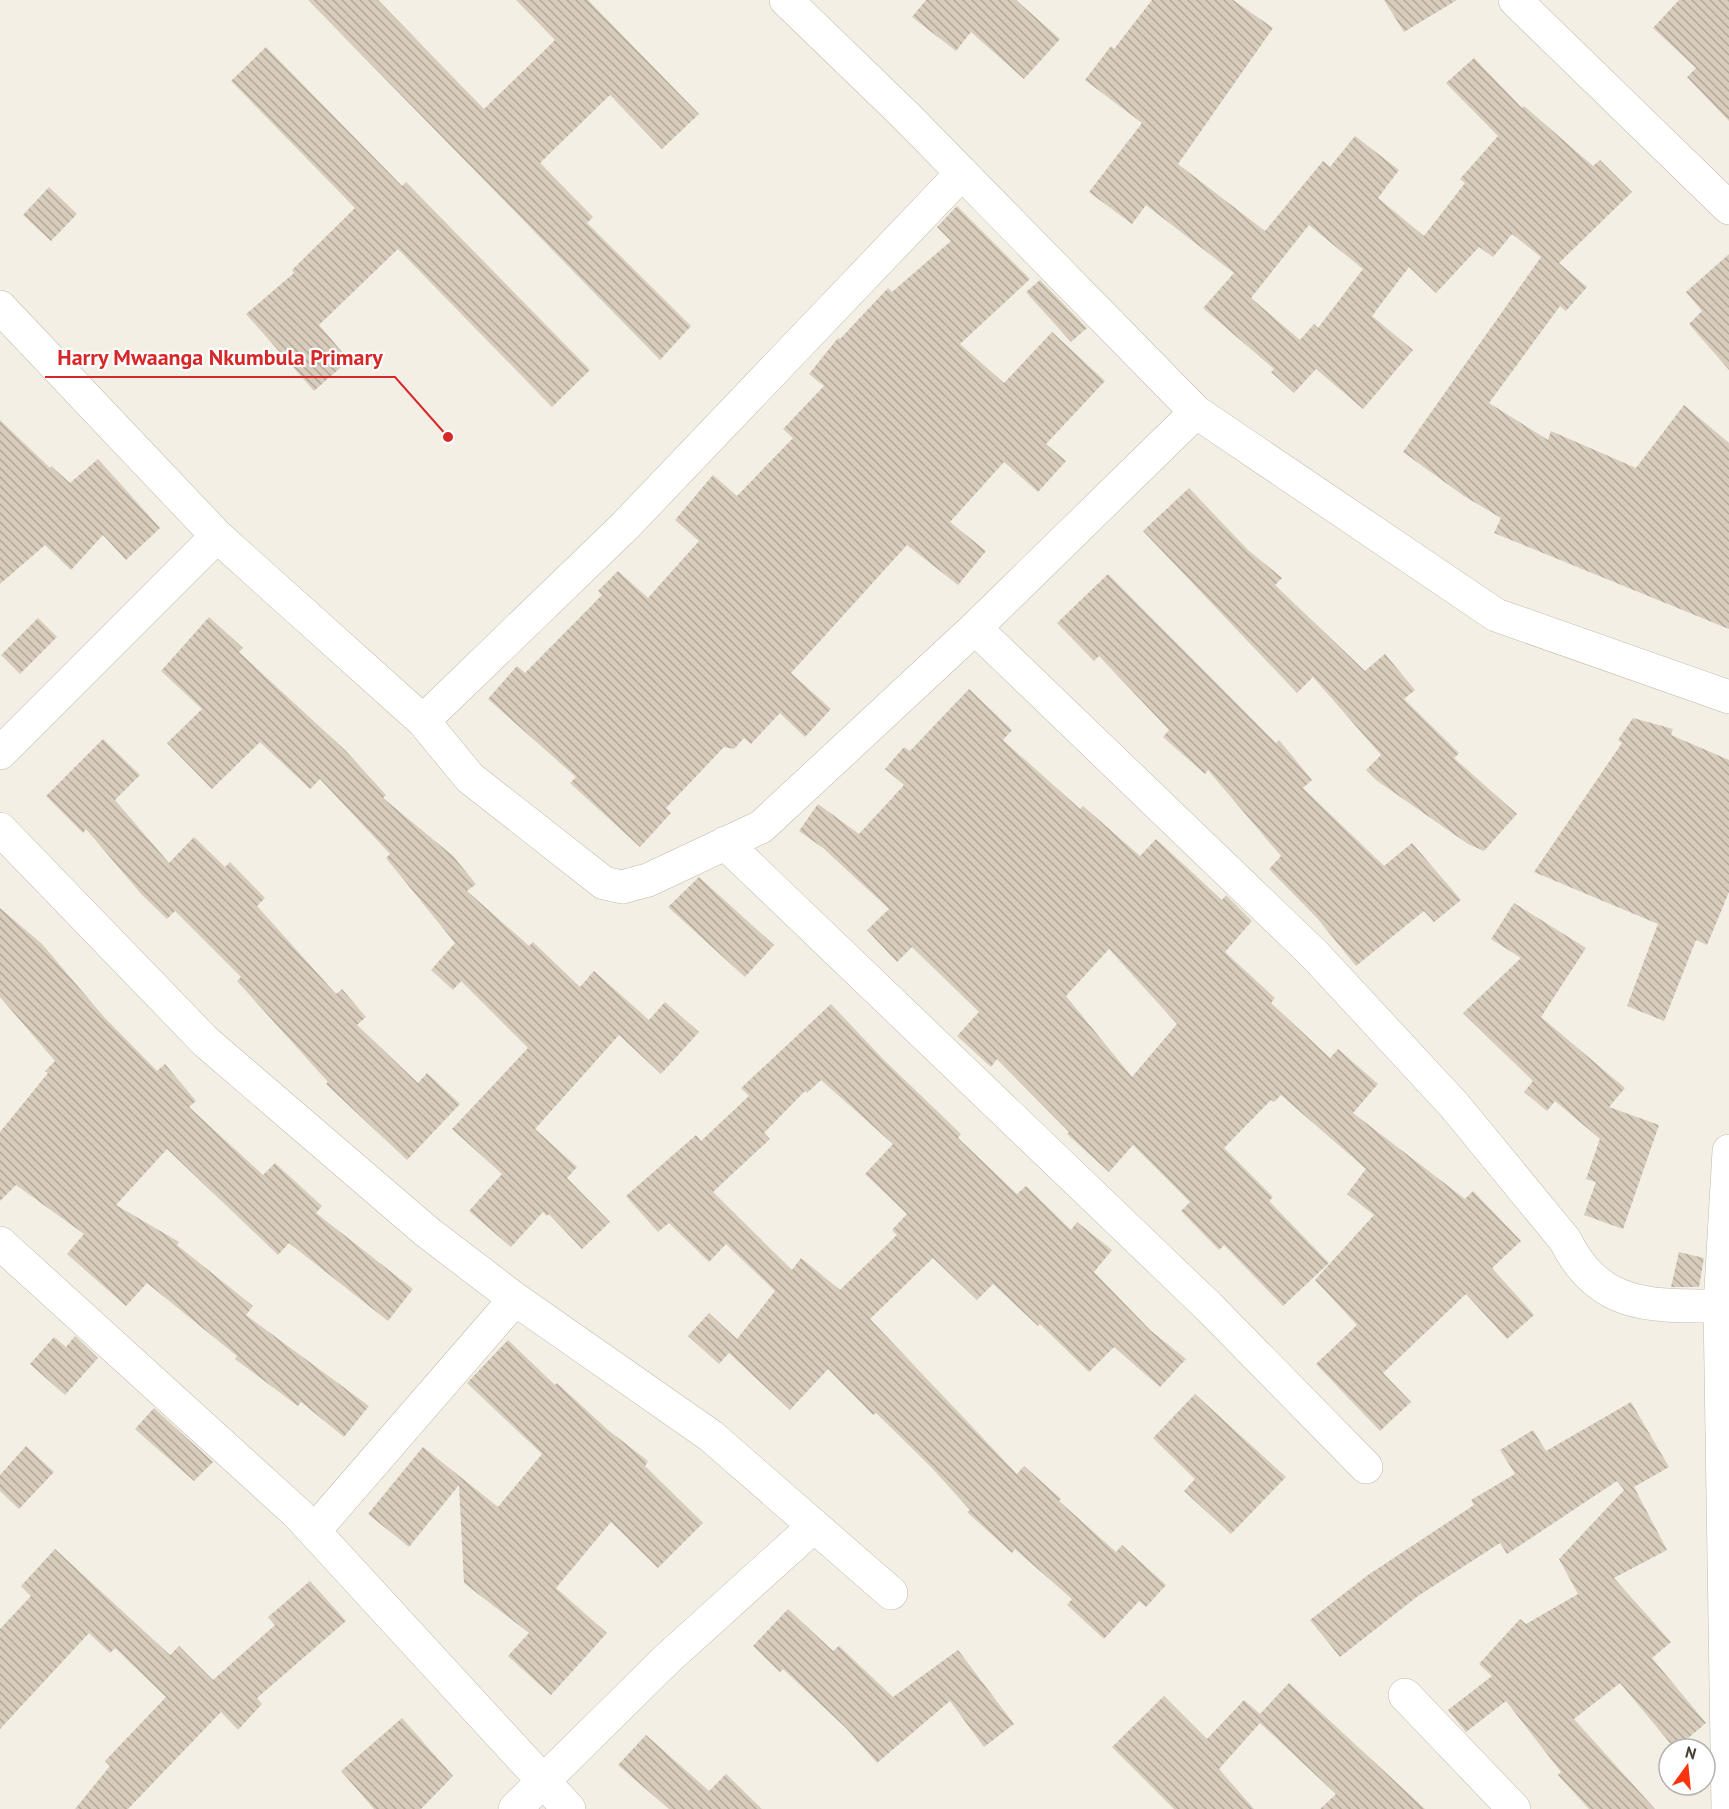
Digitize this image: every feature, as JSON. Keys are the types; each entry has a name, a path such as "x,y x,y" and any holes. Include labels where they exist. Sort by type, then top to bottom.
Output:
{"street":[{"path":"786,0 963,173 1196,412 1496,615 1729,697"},
{"path":"1515,0 1729,208"},
{"path":"423,721 625,526 963,173"},
{"path":"0,307 217,536 423,721 470,778 604,883 622,886 648,880 761,827 975,628 1196,412"},
{"path":"0,753 217,536"},
{"path":"975,628 1315,955 1454,1105 1565,1240 1576,1263 1598,1285 1622,1297 1666,1306 1720,1306"},
{"path":"0,829 206,1042 426,1231 515,1299 711,1436 891,1593"},
{"path":"724,843 1209,1307 1366,1467"},
{"path":"1728,1809 1720,1306 1729,1151"},
{"path":"0,1243 314,1531 569,1809"},
{"path":"314,1531 515,1299"},
{"path":"515,1809 667,1659 813,1527"},
{"path":"1405,1695 1514,1809"}],"building":[{"path":"308,0 378,0 484,109 555,40 516,0 588,0 699,114 662,149 610,95 540,163 593,217 587,223 691,326 660,360"},
{"path":"926,0 1016,0 1060,39 1024,79 971,32 956,51 912,17"},
{"path":"1152,0 1233,0 1273,28 1178,164 1265,231 1323,161 1330,167 1355,136 1399,170 1378,198 1424,236 1465,183 1460,179 1498,136 1446,83 1474,58 1522,108 1524,106 1593,166 1600,160 1632,192 1559,263 1587,287 1566,311 1560,306 1489,403 1548,440 1551,431 1636,468 1684,405 1729,443 1729,629 1494,533 1501,518 1464,496 1403,452 1541,257 1512,234 1493,257 1479,247 1436,293 1409,267 1372,316 1413,350 1363,409 1316,369 1294,393 1271,372 1274,369 1203,308 1234,273 1146,205 1132,224 1089,192 1142,123 1085,80 1111,46 1114,49","holes":["1309,225 1363,269 1318,328 1314,324 1300,340 1251,298"]},
{"path":"1384,0 1457,0 1404,32"},
{"path":"1679,0 1729,0 1729,121 1687,77 1696,68 1653,28"},
{"path":"266,47 402,186 406,182 590,370 552,407 398,249 319,325 349,360 314,391 246,314 294,273 292,270 355,208 231,81"},
{"path":"49,187 77,214 51,241 23,215"},
{"path":"957,206 1030,279 960,344 1004,383 1052,332 1105,381 1046,444 1066,461 1038,492 1004,462 950,522 986,551 958,585 907,545 791,673 831,709 805,737 780,713 751,744 744,738 734,749 724,747 666,808 671,813 640,847 570,783 576,777 488,699 517,666 525,673 602,595 598,591 618,571 648,598 699,541 675,520 713,475 737,496 793,438 783,429 824,386 809,374 838,338 840,339 888,288 892,292 951,241 937,227"},
{"path":"1729,254 1729,370 1689,324 1702,311 1686,292"},
{"path":"1040,280 1087,328 1071,342 1026,292"},
{"path":"0,420 50,468 51,466 70,483 98,459 160,528 126,560 103,535 71,570 45,545 0,584"},
{"path":"1189,488 1248,550 1282,578 1275,585 1365,671 1385,654 1415,690 1404,699 1459,753 1454,758 1517,814 1484,851 1468,844 1376,780 1366,770 1381,755 1313,677 1297,693 1143,531"},
{"path":"1108,574 1276,743 1279,740 1312,780 1303,788 1384,866 1412,843 1461,900 1434,922 1424,911 1356,966 1317,918 1269,869 1281,856 1208,770 1205,774 1163,737 1169,730 1099,656 1094,661 1057,623"},
{"path":"209,617 243,648 239,652 346,751 386,795 383,798 453,856 476,884 467,891 529,946 533,942 580,987 594,971 649,1020 665,1002 699,1032 661,1074 619,1035 535,1129 577,1167 567,1178 610,1222 582,1249 549,1214 547,1216 543,1212 511,1247 469,1211 502,1174 452,1129 528,1048 461,981 453,990 431,970 455,943 386,858 390,854 320,779 310,789 260,742 212,789 167,743 202,709 161,671"},
{"path":"38,618 57,637 20,674 1,655"},
{"path":"969,689 1012,730 1003,740 1080,809 1083,806 1140,856 1156,839 1222,900 1226,895 1252,921 1225,952 1275,998 1271,1003 1330,1058 1338,1049 1378,1084 1353,1113 1465,1199 1473,1191 1521,1241 1492,1268 1534,1315 1507,1339 1466,1294 1383,1373 1411,1402 1380,1431 1316,1364 1357,1325 1315,1280 1374,1215 1347,1194 1366,1169 1281,1095 1274,1102 1271,1100 1224,1148 1273,1197 1269,1201 1329,1263 1283,1306 1224,1245 1219,1250 1181,1211 1190,1202 1133,1145 1109,1172 1067,1134 1069,1132 997,1059 991,1067 957,1036 979,1012 912,947 897,962 867,930 889,909 823,848 799,831 818,804 859,834 904,785 885,769 904,747 910,751","holes":["1109,949 1177,1024 1132,1077 1066,996"]},
{"path":"1633,718 1673,729 1671,735 1729,760 1729,892 1707,945 1696,940 1664,1021 1627,1006 1658,924 1534,872 1622,743 1618,740"},
{"path":"103,739 140,775 115,800 169,863 194,837 225,867 230,862 265,898 257,906 336,994 342,989 366,1017 357,1025 418,1083 427,1073 460,1104 407,1160 326,1084 328,1082 237,981 241,977 175,911 167,919 142,895 86,829 83,833 46,796"},
{"path":"699,877 774,945 745,977 668,907"},
{"path":"1514,903 1586,948 1541,1017 1625,1088 1609,1107 1659,1125 1623,1229 1584,1215 1596,1182 1586,1179 1600,1139 1555,1101 1547,1111 1524,1092 1533,1081 1463,1013 1521,958 1491,939"},
{"path":"0,908 42,944 104,1017 157,1071 165,1064 196,1101 189,1107 263,1175 275,1163 322,1206 316,1213 413,1289 388,1321 289,1243 278,1255 167,1149 116,1205 179,1242 177,1245 253,1306 246,1315 369,1406 344,1437 301,1402 298,1406 235,1359 237,1356 147,1283 126,1306 67,1254 84,1234 16,1185 0,1201 0,1132 48,1073 45,1071 55,1061 0,997"},
{"path":"831,1004 883,1059 961,1134 958,1138 1017,1194 1026,1186 1071,1230 1077,1222 1112,1250 1094,1272 1150,1330 1186,1359 1160,1387 1114,1347 1089,1372 1040,1324 1038,1326 993,1284 977,1300 933,1258 870,1319 1017,1474 1024,1466 1116,1552 1122,1545 1166,1585 1146,1607 1139,1601 1104,1639 1067,1605 1072,1599 1015,1549 1012,1553 967,1512 970,1510 931,1467 876,1413 873,1415 828,1369 790,1410 729,1353 719,1364 688,1336 709,1313 737,1339 775,1291 726,1244 709,1262 669,1223 658,1232 626,1196 696,1135 701,1141 749,1096 741,1088","holes":["821,1080 893,1144 865,1174 907,1214 892,1230 897,1235 840,1290 801,1258 792,1270 713,1192 770,1139 764,1133 805,1091 807,1093"]},
{"path":"1679,1252 1704,1258 1699,1287 1671,1287"},
{"path":"75,1336 98,1358 65,1395 30,1364 54,1337 66,1347"},
{"path":"508,1340 555,1385 557,1383 608,1430 648,1461 645,1466 703,1523 658,1568 611,1522 556,1588 607,1633 551,1695 508,1656 529,1633 464,1583 459,1485 409,1547 368,1514 423,1447 498,1507 542,1454 467,1383"},
{"path":"1195,1394 1286,1477 1231,1534 1184,1491 1195,1479 1153,1438"},
{"path":"1631,1402 1669,1467 1634,1487 1667,1550 1614,1578 1671,1642 1652,1658 1706,1723 1689,1737 1665,1737 1620,1683 1574,1719 1655,1809 1589,1809 1558,1775 1561,1772 1506,1701 1466,1732 1448,1710 1492,1676 1479,1664 1520,1619 1526,1624 1578,1594 1559,1559 1624,1490 1617,1481 1507,1554 1500,1543 1418,1596 1340,1657 1310,1620 1368,1575 1474,1505 1471,1500 1515,1474 1500,1450 1533,1430 1546,1451"},
{"path":"154,1408 213,1462 194,1481 135,1429"},
{"path":"26,1446 54,1472 19,1509 0,1491 0,1475"},
{"path":"55,1549 170,1655 179,1646 213,1680 275,1625 268,1617 310,1581 346,1621 257,1698 262,1704 238,1730 221,1712 128,1809 75,1809 110,1766 105,1761 166,1697 115,1648 110,1653 89,1633 0,1729 0,1629 31,1596 21,1586"},
{"path":"788,1609 833,1651 839,1646 893,1697 958,1650 1014,1724 984,1747 950,1701 877,1763 847,1729 783,1669 780,1672 753,1646"},
{"path":"1289,1683 1425,1809 1320,1809 1336,1794 1260,1723 1219,1769 1254,1809 1174,1809 1112,1747 1164,1696 1207,1739 1244,1700 1260,1714"},
{"path":"402,1718 453,1776 421,1809 374,1809 341,1771"},
{"path":"646,1735 709,1791 726,1774 762,1809 669,1809 618,1765"}],"place":[{"name":"Harry Mwaanga Nkumbula Primary","path":"448,437"}]}
